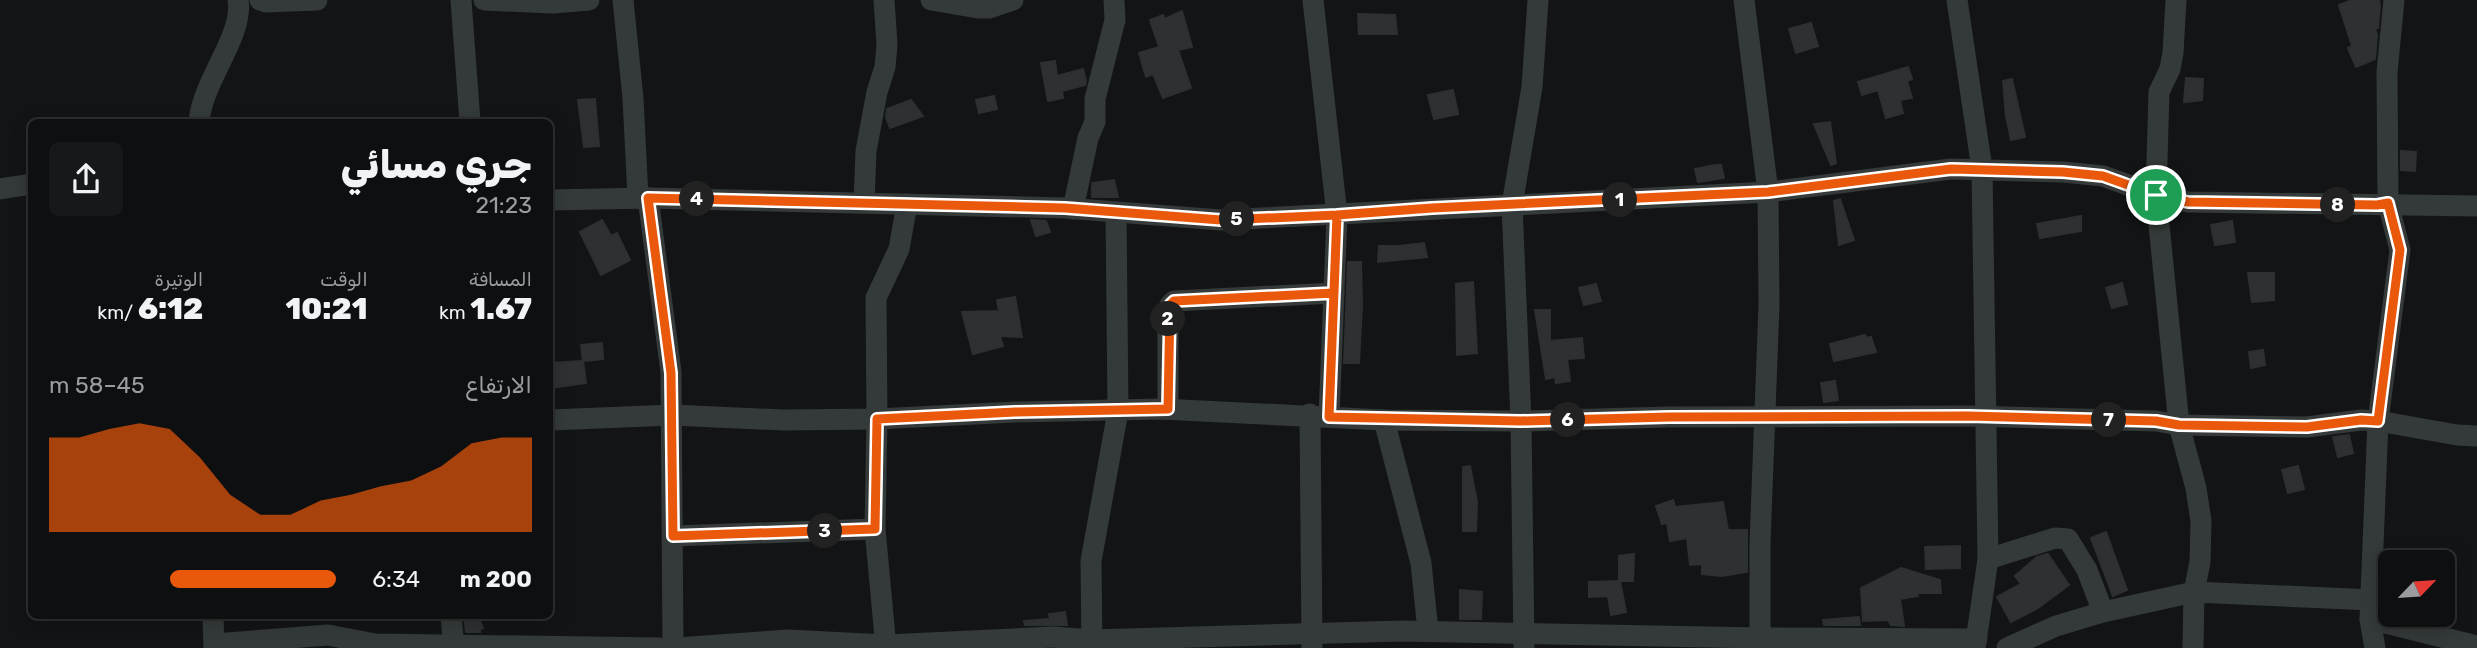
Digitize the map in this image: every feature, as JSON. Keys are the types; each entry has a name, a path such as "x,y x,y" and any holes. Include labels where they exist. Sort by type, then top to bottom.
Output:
{"street":[{"path":"199,119 200,108 240,12 238,0"},
{"path":"260,0 317,0"},
{"path":"461,0 470,119"},
{"path":"484,0 553,3 589,0"},
{"path":"623,0 643,198 671,373 675,648 788,640 886,646 1054,637 1092,644 1200,638 1312,640 1428,631 1524,641 1976,643 1988,559 1982,169 1957,0"},
{"path":"864,204 866,151 877,92 886,67 884,0"},
{"path":"931,0 978,9 1013,0"},
{"path":"1073,209 1088,138 1095,122 1095,99 1115,20 1114,0"},
{"path":"1312,640 1320,416 1334,293 1337,215 1313,0"},
{"path":"1524,641 1521,421 1512,205 1532,87 1538,0"},
{"path":"1744,0 1768,192 1769,305 1760,544 1760,643"},
{"path":"2176,0 2173,53 2170,69 2159,92 2156,195 2179,425 2196,488 2201,521 2200,562 2193,592 2193,648"},
{"path":"2375,648 2371,609 2378,421 2400,250 2388,203 2387,72 2394,0"},
{"path":"553,200 643,198 907,204 1073,209 1221,220 1768,192 1951,169 1982,169 2103,176 2156,195 2188,202 2477,206"},
{"path":"0,189 28,185"},
{"path":"886,646 875,529 876,298 899,248 907,204"},
{"path":"1092,644 1091,561 1118,411 1116,212"},
{"path":"1168,409 1168,315 1170,305 1174,301 1334,293"},
{"path":"553,420 672,415 783,420 877,419 1015,412 1168,409 1384,420 1521,421 1764,416 1985,417 2307,427 2361,420 2477,436"},
{"path":"1384,420 1421,563 1428,631"},
{"path":"673,536 875,529"},
{"path":"1988,559 2055,538 2068,539 2087,570 2103,612"},
{"path":"2007,648 2056,626 2103,612 2193,592 2371,609 2477,646"},
{"path":"213,619 214,646 328,635 375,644 659,648"},
{"path":"451,619 454,646"}],"building":[{"path":"2352,0 2379,0 2380,5 2378,28 2375,29 2375,59 2356,67 2348,48 2352,46 2339,5"},
{"path":"1182,11 1192,47 1178,50 1191,88 1163,98 1153,74 1146,77 1139,53 1159,47 1150,20 1163,15 1165,19"},
{"path":"1358,14 1395,15 1397,34 1359,34"},
{"path":"1811,23 1818,46 1796,53 1789,29"},
{"path":"1055,61 1057,76 1083,69 1086,81 1085,85 1062,91 1063,98 1048,101 1041,63"},
{"path":"1908,67 1912,79 1907,81 1912,98 1900,100 1903,113 1886,118 1878,90 1862,95 1858,82"},
{"path":"2186,78 2203,79 2202,100 2184,102"},
{"path":"2012,79 2025,137 2011,140 2003,81"},
{"path":"1453,90 1458,114 1434,119 1428,95"},
{"path":"994,96 997,109 979,113 976,100"},
{"path":"595,99 599,146 584,147 578,100"},
{"path":"911,100 923,116 890,128 886,117 887,109"},
{"path":"1830,122 1836,163 1831,165 1814,124"},
{"path":"2401,151 2416,152 2415,171 2401,170"},
{"path":"1721,165 1724,178 1698,182 1695,169"},
{"path":"1114,180 1118,197 1092,197 1092,183"},
{"path":"1840,199 1854,240 1839,245 1834,201"},
{"path":"2081,216 2081,231 2040,238 2037,224"},
{"path":"602,220 611,236 617,233 630,260 601,275 580,232"},
{"path":"1031,220 1046,221 1050,232 1036,236"},
{"path":"2232,221 2235,242 2215,245 2211,225"},
{"path":"1424,243 1427,257 1378,262 1379,246"},
{"path":"1348,262 1361,262 1359,363 1344,363"},
{"path":"2248,273 2274,273 2274,300 2252,302"},
{"path":"1473,282 1477,353 1457,355 1456,284"},
{"path":"2122,283 2127,304 2112,308 2106,288"},
{"path":"1596,284 1601,301 1584,305 1579,288"},
{"path":"1015,297 1022,337 1000,336 1003,346 973,354 962,312 999,311 997,300"},
{"path":"1535,310 1550,310 1550,341 1582,338 1584,358 1567,359 1570,381 1556,383 1555,377 1546,379"},
{"path":"1865,335 1866,338 1871,337 1876,352 1834,361 1830,344"},
{"path":"602,343 603,359 583,361 581,345"},
{"path":"2263,350 2265,365 2251,368 2249,352"},
{"path":"583,361 586,383 553,388 553,363"},
{"path":"1835,381 1838,400 1824,402 1821,383"},
{"path":"2349,435 2353,453 2338,457 2333,437"},
{"path":"1470,466 1477,502 1476,531 1463,531 1463,467"},
{"path":"2298,466 2304,489 2288,493 2282,470"},
{"path":"1673,500 1675,507 1723,502 1728,530 1747,530 1747,572 1722,576 1702,574 1702,564 1690,565 1687,538 1670,541 1667,523 1662,524 1656,506"},
{"path":"2106,532 2127,590 2113,596 2091,538"},
{"path":"1960,546 1960,568 1926,569 1925,547"},
{"path":"1634,554 1633,581 1619,581 1619,556"},
{"path":"2048,554 2069,585 2038,608 2011,622 1997,597 2021,584 2015,576 2037,557"},
{"path":"1901,568 1940,580 1941,593 1917,593 1918,596 1900,599 1904,626 1891,625 1888,620 1863,621 1861,588"},
{"path":"1620,581 1626,612 1611,615 1608,596 1589,597 1589,582"},
{"path":"1460,590 1482,592 1481,619 1460,619"},
{"path":"1065,612 1067,625 1025,625 1024,621 1050,619 1049,614"},
{"path":"1859,617 1860,625 1824,625 1823,620"},
{"path":"464,619 479,619 483,628 480,632 466,632"}],"route":[{"path":"2156,195 2103,176 2063,172 1951,169 1768,192 1337,215 1334,293 1174,301 1170,305 1168,409 1015,412 877,419 875,529 673,536 671,373 648,198 1065,208 1221,220 1337,215 1329,417 1521,421 1669,417 1968,416 2156,421 2179,425 2307,427 2361,420 2378,421 2400,250 2388,203 2188,202 2156,195"}]}
